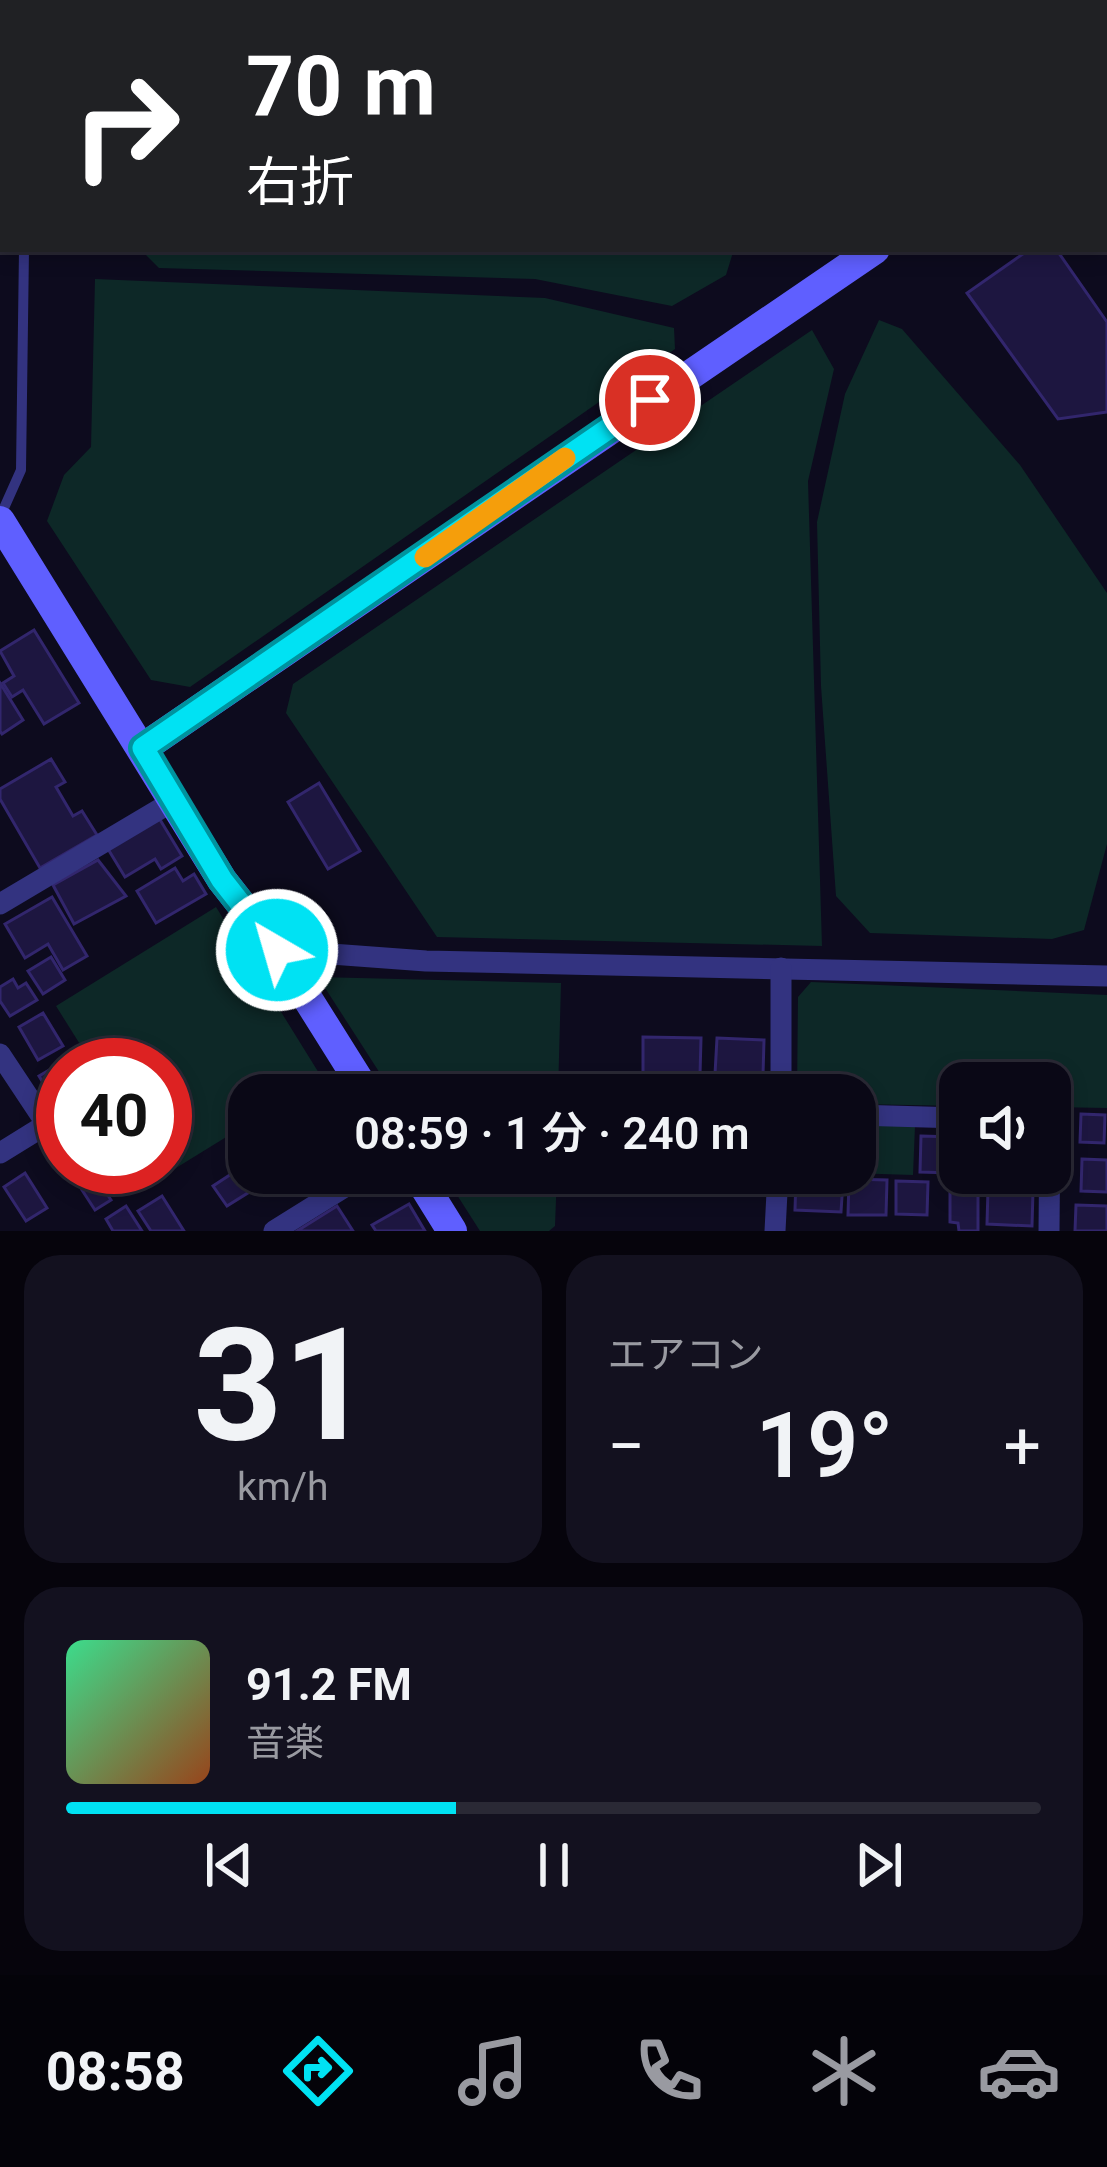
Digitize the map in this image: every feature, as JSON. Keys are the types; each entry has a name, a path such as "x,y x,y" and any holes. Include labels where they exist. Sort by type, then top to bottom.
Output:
{"street":[{"path":"143,748 871,252"},
{"path":"2,527 222,880 277,950 355,1074"},
{"path":"0,904 175,800"},
{"path":"277,950 426,961 1107,976"},
{"path":"781,968 781,1074"},
{"path":"0,1054 36,1108"},
{"path":"876,1116 939,1117"},
{"path":"0,1153 36,1131"},
{"path":"274,1231 333,1194"},
{"path":"429,1194 452,1231"},
{"path":"776,1231 777,1194"},
{"path":"1049,1194 1049,1231"}],"lane":[{"path":"2,527 21,470 24,252"}],"green space":[{"path":"143,252 733,252 726,275 672,306 535,279 159,268"},
{"path":"95,279 545,298 674,328 675,349 190,687 151,680 47,521 64,475 91,447"},
{"path":"879,320 902,329 1020,465 1107,593 1107,844 1084,930 1052,939 870,933 836,896 821,686 817,522 845,394"},
{"path":"812,330 834,369 808,481 822,946 437,937 286,713 293,684"},
{"path":"216,907 320,1074 228,1074 228,1136 192,1158 192,1038 76,1038 56,1006"},
{"path":"318,977 561,983 559,1074 380,1074"},
{"path":"811,982 1107,995 1107,1108 1071,1107 1071,1062 939,1062 939,1106 876,1104 876,1074 797,1074 798,997"},
{"path":"876,1125 915,1126 913,1175 876,1174"},
{"path":"456,1194 556,1194 555,1226 549,1231 480,1231"}],"building":[{"path":"1026,252 1058,252 1107,322 1107,412 1058,419 967,293"},
{"path":"34,630 79,703 44,724 23,690 12,697 3,683 14,676 0,651"},
{"path":"0,683 23,720 2,734 0,731"},
{"path":"51,759 65,782 56,787 73,816 82,811 97,835 40,868 0,799 0,789"},
{"path":"319,783 360,851 328,869 288,802"},
{"path":"159,818 182,856 161,869 155,859 125,877 108,849"},
{"path":"98,860 126,896 74,924 53,885"},
{"path":"175,868 183,881 194,874 206,894 156,923 137,891"},
{"path":"52,897 87,956 63,970 48,944 25,958 5,924"},
{"path":"51,957 65,980 43,994 28,971"},
{"path":"13,979 18,988 26,983 37,1000 10,1016 0,1001 0,987"},
{"path":"43,1013 58,1038 36,1038 36,1057 19,1027"},
{"path":"643,1037 701,1038 700,1074 643,1073"},
{"path":"717,1038 764,1040 763,1074 715,1074"},
{"path":"1081,1114 1105,1115 1104,1143 1080,1142"},
{"path":"921,1136 939,1137 939,1173 920,1172"},
{"path":"1082,1159 1107,1160 1107,1192 1081,1191"},
{"path":"25,1173 47,1208 26,1221 4,1187"},
{"path":"228,1176 228,1194 246,1194 227,1206 213,1186"},
{"path":"876,1180 887,1180 886,1215 848,1215 849,1194 876,1194"},
{"path":"896,1181 928,1182 927,1215 896,1214"},
{"path":"85,1194 107,1194 111,1200 95,1210"},
{"path":"796,1194 842,1194 841,1212 795,1210"},
{"path":"950,1194 978,1194 978,1231 959,1231 958,1223 950,1222"},
{"path":"988,1194 1033,1194 1032,1226 987,1224"},
{"path":"162,1196 184,1231 151,1231 138,1211"},
{"path":"409,1204 425,1231 376,1231 372,1225"},
{"path":"1076,1205 1107,1206 1107,1231 1075,1231"},
{"path":"126,1206 142,1231 113,1231 106,1219"},
{"path":"337,1206 353,1231 297,1231"}],"slow traffic":[{"path":"425,557 565,458"}],"route":[{"path":"277,950 222,880 143,748 650,400"}]}
